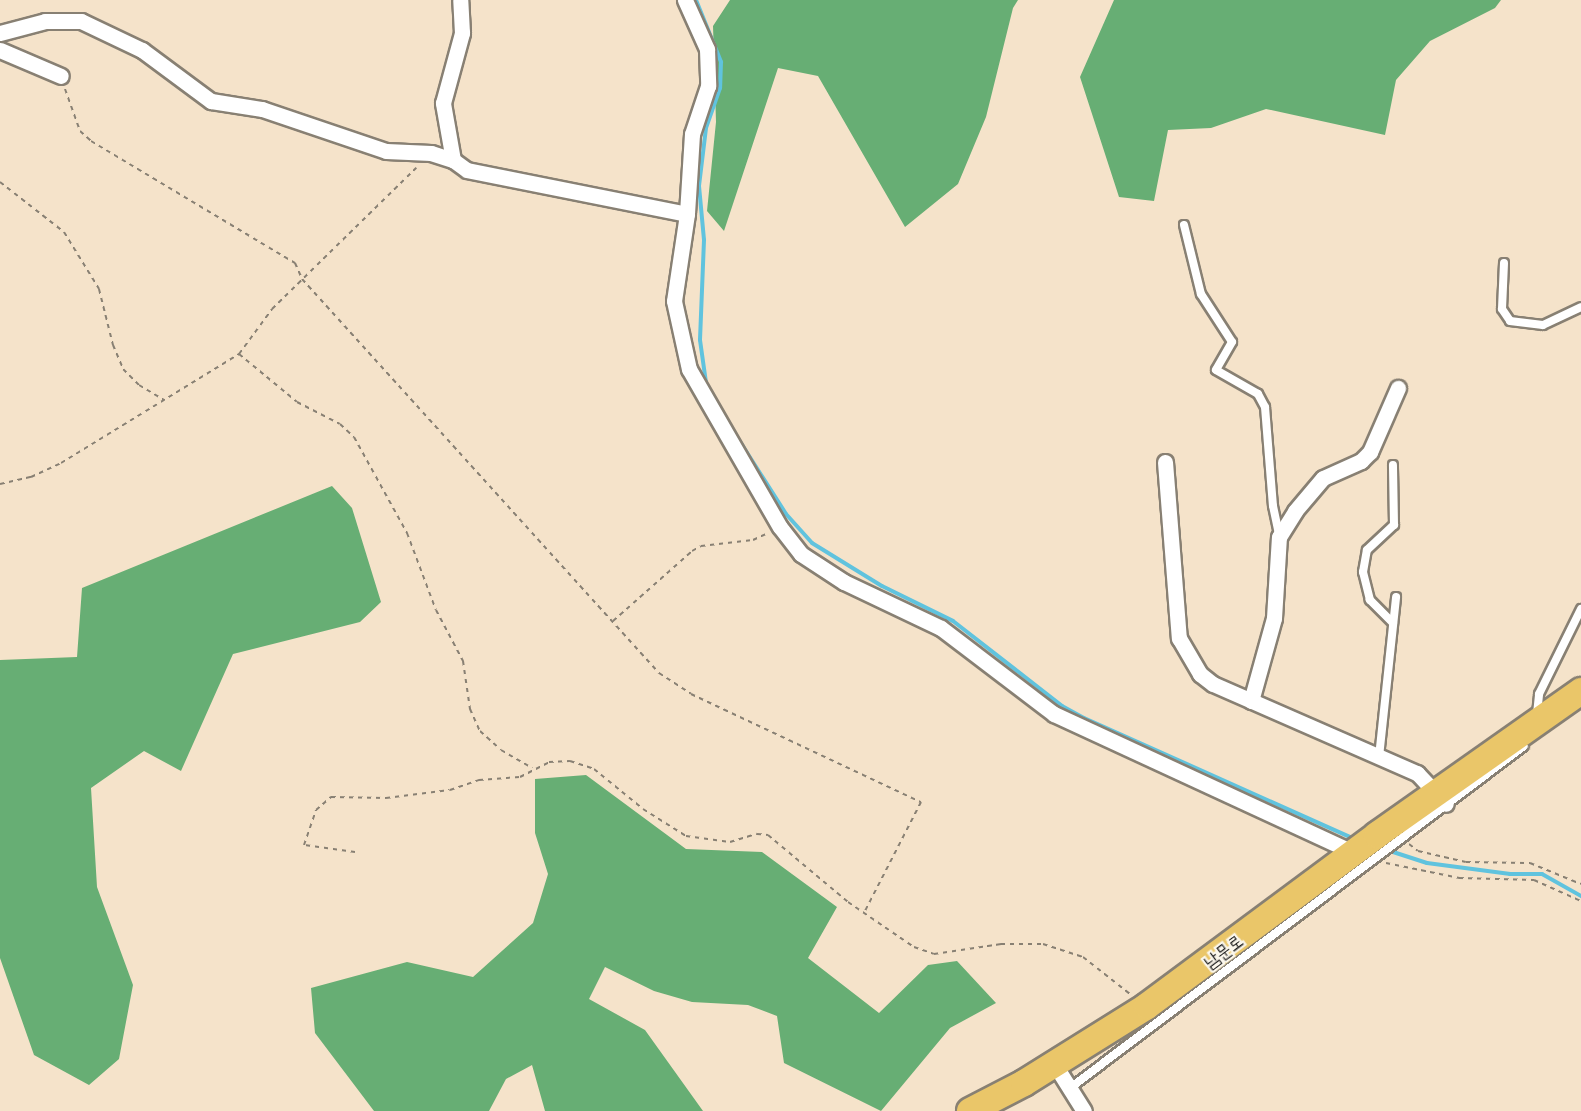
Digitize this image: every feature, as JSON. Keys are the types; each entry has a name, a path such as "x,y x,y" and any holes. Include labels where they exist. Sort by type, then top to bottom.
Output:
{"main road":[{"name":"남문로","path":"1004,1111 1063,1077 1156,1014 1441,798 1465,775 1533,733 1577,700"},
{"name":"남문로","path":"970,1111 1063,1077 1147,1006 1373,848"}],"street":[{"path":"453,160 443,103 462,33 460,0"},
{"path":"685,0 707,49 708,86 693,134 687,214 674,301 689,369 780,527 801,554 844,582 941,628 1054,714 1373,848"},
{"path":"0,33 45,21 81,21 142,50 211,101 262,108 386,151 431,153 453,160 467,170 687,214"},
{"path":"0,50 61,76"},
{"path":"1251,701 1274,618 1279,537 1295,511 1323,478 1361,461 1370,452 1398,388"},
{"path":"1165,462 1179,638 1200,674 1251,701 1423,777 1441,798"},
{"path":"1063,1077 1084,1111"}],"lane":[{"path":"1184,225 1201,294 1232,342 1216,370 1258,394 1265,406 1273,506 1279,537"},
{"path":"1504,263 1502,309 1510,321 1543,325 1581,307"},
{"path":"1393,465 1394,525 1367,550 1364,572 1370,600 1393,623"},
{"path":"1379,757 1396,597"},
{"path":"1441,798 1533,733 1539,694 1581,609"},
{"path":"1577,700 1581,703"}],"path":[{"path":"61,76 71,113 80,131 91,141 296,263 302,279 659,674 691,694 921,802 865,911"},
{"path":"0,484 31,477 61,463 239,354 272,309 431,153"},
{"path":"0,182 64,232 99,289 113,345 123,369 139,385 164,399"},
{"path":"239,354 297,402 340,424 354,437 407,533 436,610 458,651 470,709 480,731 501,750 532,768"},
{"path":"612,621 701,546 753,540 780,527"},
{"path":"355,852 304,845 316,810 331,797 386,798 450,790 479,780 520,777 532,768 549,762 570,761 594,769 643,809 686,836 730,842 757,834 768,835 914,947 934,954 1001,944 1043,944 1083,957 1147,1006"},
{"path":"1373,848 1418,851 1466,862 1530,863 1581,884"},
{"path":"1373,848 1459,878 1534,880 1581,901"}],"green space":[{"path":"730,0 1018,0 1013,8 986,117 958,184 905,227 818,76 778,68 724,231 707,211 716,122 713,26"},
{"path":"1114,0 1501,0 1495,8 1430,41 1396,80 1385,135 1266,109 1211,128 1168,130 1154,201 1119,197 1080,77"},
{"path":"332,486 352,508 381,602 360,622 233,654 181,771 144,751 91,788 97,887 133,985 119,1059 89,1085 34,1055 0,958 0,660 77,657 82,588"},
{"path":"586,775 686,849 762,852 837,907 808,958 879,1013 928,965 957,961 996,1003 950,1028 881,1111 784,1063 777,1016 748,1005 692,1002 654,991 605,967 589,999 645,1030 703,1111 545,1111 532,1065 506,1079 489,1111 374,1111 315,1033 311,988 407,962 473,977 533,923 548,874 535,833 535,779"}],"waterway":[{"path":"696,0 721,62 720,88 706,128 699,186 704,240 700,340 707,390"},
{"path":"730,426 786,514 812,543 882,586 953,621 1062,706 1084,718 1354,839"},
{"path":"1387,850 1427,863 1510,874 1542,874 1581,896"}]}
